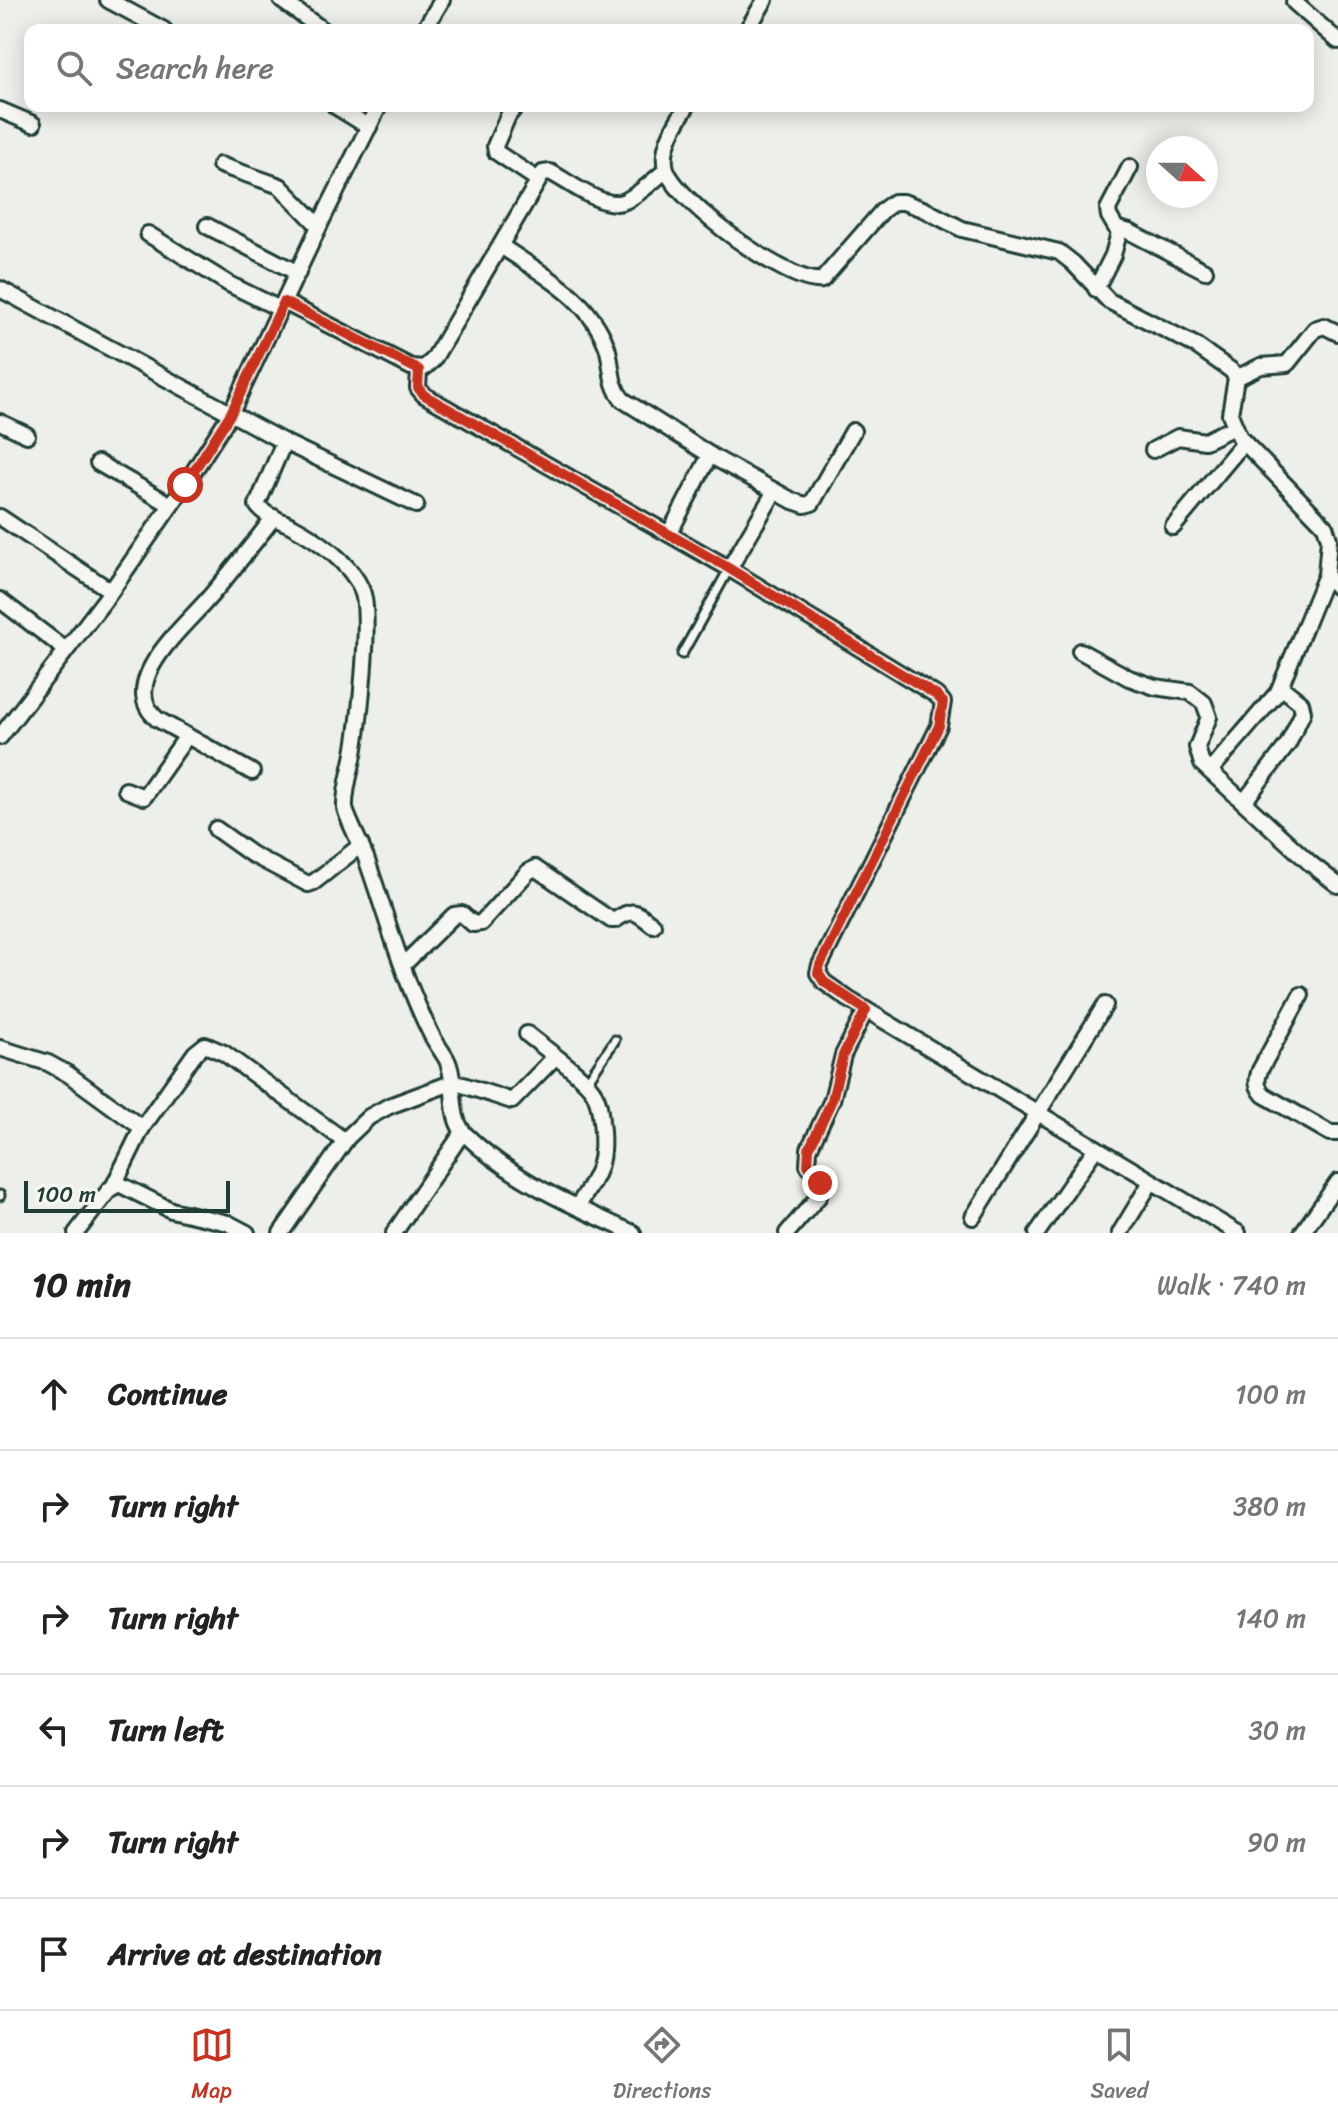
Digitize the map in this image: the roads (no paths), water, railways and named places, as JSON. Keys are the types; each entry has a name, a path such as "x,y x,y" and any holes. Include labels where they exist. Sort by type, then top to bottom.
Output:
{"street":[{"path":"108,0 153,24"},
{"path":"281,0 315,24"},
{"path":"428,24 442,0"},
{"path":"751,24 765,0"},
{"path":"1294,2 1338,41"},
{"path":"0,110 33,124"},
{"path":"345,112 369,127"},
{"path":"0,737 111,591 231,413 376,112"},
{"path":"511,112 495,146 496,152 538,180"},
{"path":"684,112 667,145 666,170 684,196 720,228 802,279 822,280 883,210 894,202 903,202 962,229 1059,252 1116,305 1195,345 1232,371 1236,378 1230,414 1234,427 1244,442 1325,526 1329,539 1326,575 1281,687 1210,771"},
{"path":"220,165 280,186 319,226"},
{"path":"1096,289 1118,239 1118,229 1108,209 1130,167"},
{"path":"419,370 433,360 543,173 550,172 603,201 619,203 631,198 666,170"},
{"path":"207,226 298,273"},
{"path":"1118,229 1130,232 1205,271"},
{"path":"148,234 229,284 419,370"},
{"path":"501,246 583,305 607,348 612,377 623,400 710,455 775,491 800,504 812,503 853,431"},
{"path":"0,289 284,442 416,505"},
{"path":"1236,378 1261,366 1287,364 1315,329 1324,326 1338,333"},
{"path":"419,370 418,388 424,395 729,569 845,638 943,702 939,726 818,973 824,982 866,1010 1238,1233"},
{"path":"0,422 27,435"},
{"path":"1153,450 1178,437 1205,441 1234,427"},
{"path":"284,442 256,502 260,510 306,534 328,552 351,572 364,595 358,728 345,807 427,1026 447,1061 454,1082 457,1121 463,1132 516,1174 633,1233"},
{"path":"1173,527 1244,442"},
{"path":"669,534 710,455"},
{"path":"98,463 171,505"},
{"path":"729,569 775,491"},
{"path":"0,517 111,591"},
{"path":"252,772 157,719 147,709 145,691 150,672 163,646 207,600 274,517"},
{"path":"1326,575 1338,588"},
{"path":"0,600 66,650"},
{"path":"1080,651 1129,678 1155,687 1190,692 1204,703 1209,717 1197,747 1202,764 1338,885"},
{"path":"1244,802 1288,744 1303,712 1301,703 1281,687"},
{"path":"126,790 144,797 187,736"},
{"path":"216,829 251,854 308,884 361,845"},
{"path":"403,965 454,915 462,914 473,924 481,923 535,868 611,920 631,912 653,925"},
{"path":"1301,995 1260,1070 1256,1080 1258,1088 1264,1095 1330,1133 1338,1133"},
{"path":"973,1217 1105,1005"},
{"path":"787,1233 819,1196 820,1183 808,1165 809,1149 832,1100 843,1055 866,1010"},
{"path":"527,1034 586,1083 598,1102 604,1154 596,1178 577,1207"},
{"path":"76,1233 114,1185 142,1128 202,1047 209,1045 224,1053 345,1141"},
{"path":"2,1052 48,1063 142,1128"},
{"path":"281,1233 345,1141 360,1125 389,1106 454,1082 510,1101 555,1057"},
{"path":"394,1233 463,1132"},
{"path":"1037,1233 1096,1148"},
{"path":"1120,1233 1151,1182"},
{"path":"1302,1233 1338,1182"},
{"path":"114,1185 125,1186 171,1210 228,1223 247,1233"}],"lane":[{"path":"682,654 729,569"},
{"path":"586,1083 615,1040"}]}
